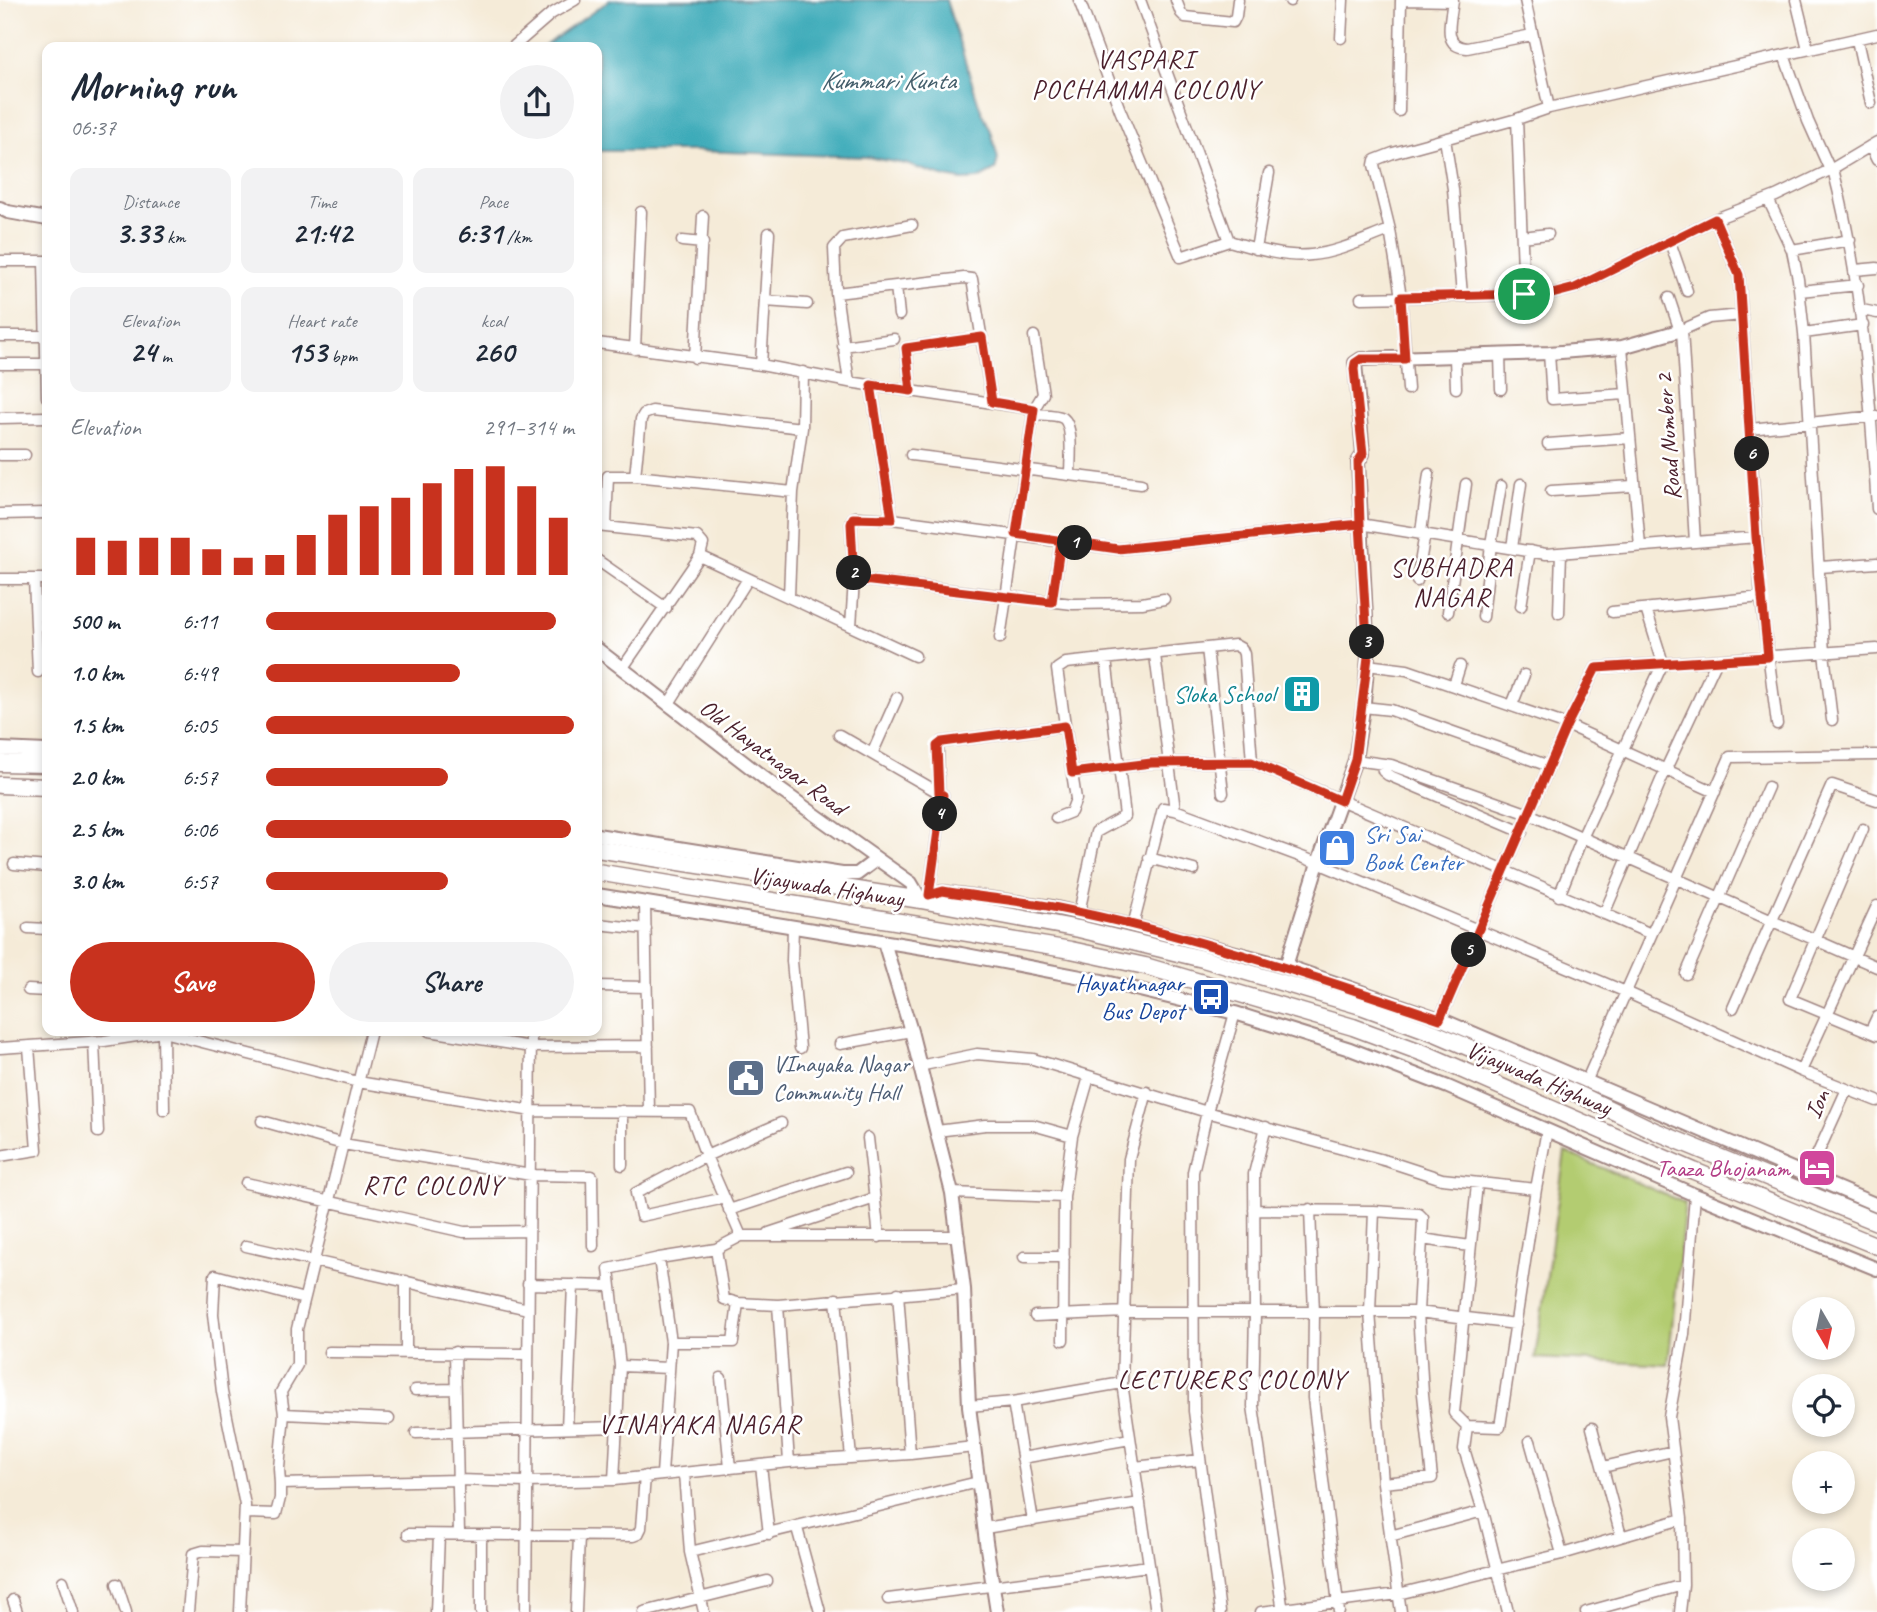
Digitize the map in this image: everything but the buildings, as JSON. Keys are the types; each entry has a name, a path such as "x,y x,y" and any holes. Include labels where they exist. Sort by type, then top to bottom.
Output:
{"highway":[{"path":"0,763 42,764"},
{"path":"0,785 42,787"},
{"name":"Vijaywada Highway","path":"602,849 629,847 925,898 1079,929 1203,959 1361,1006 1435,1033 1580,1095 1655,1131 1877,1222"},
{"name":"Vijaywada Highway","path":"602,873 980,934 1145,966 1353,1027 1426,1054 1694,1171 1877,1246"},
{"path":"1485,1079 1494,1059"}],"street":[{"path":"519,42 551,15 575,0"},
{"path":"1079,0 1120,110 1181,257 1229,241 1256,249 1306,256 1321,254 1390,230"},
{"path":"1140,0 1229,241"},
{"path":"1176,0 1185,17 1233,22 1238,0"},
{"path":"1341,38 1343,0"},
{"path":"1399,111 1404,0 1453,0 1450,38 1458,47 1467,48 1532,35"},
{"path":"1525,0 1549,108"},
{"path":"1796,0 1808,49"},
{"path":"1408,389 1401,297 1375,160 1549,108 1877,34"},
{"path":"1857,40 1871,103"},
{"path":"1784,55 1808,121 1832,169 1850,240 1862,310 1874,416 1877,509"},
{"path":"1517,119 1524,294"},
{"path":"1445,139 1453,189 1462,295"},
{"path":"1362,298 1552,294 1575,288 1715,219 1768,199 1832,169 1874,144 1877,160"},
{"path":"1256,249 1269,173"},
{"path":"1768,199 1792,250 1800,291 1824,653 1832,720"},
{"path":"0,208 42,218"},
{"path":"635,349 641,212"},
{"path":"695,358 703,216"},
{"path":"1715,219 1739,275 1761,597 1777,724"},
{"path":"849,382 836,293 834,248 843,238 912,225"},
{"path":"761,365 769,233"},
{"path":"1522,237 1548,234"},
{"path":"1792,250 1850,240"},
{"path":"682,241 703,243"},
{"path":"1670,242 1687,291"},
{"path":"0,261 42,261"},
{"path":"1855,271 1877,268"},
{"path":"836,293 970,278 974,284 992,402"},
{"path":"1800,291 1858,285"},
{"path":"896,286 899,315"},
{"name":"Road Number 2","path":"1669,298 1681,331 1695,542"},
{"path":"765,301 807,304"},
{"path":"1862,310 1877,313"},
{"path":"1286,966 1318,863 1355,760 1363,707 1367,665 1358,462 1363,454 1355,363 1361,359 1622,348 1681,331 1709,318 1742,315"},
{"path":"1804,333 1863,325"},
{"path":"0,336 42,336"},
{"path":"1000,638 1034,411 1043,394 1034,336"},
{"path":"911,391 906,348 982,337"},
{"path":"843,346 894,339"},
{"path":"602,344 761,365 849,382 992,402 1059,416 1065,419 1069,427 1070,474"},
{"path":"1622,348 1640,546"},
{"path":"1549,353 1552,399 1626,394"},
{"path":"1500,355 1501,389"},
{"path":"1455,357 1456,387"},
{"path":"0,364 42,364"},
{"path":"789,596 793,492 802,428 803,372"},
{"path":"871,385 892,519"},
{"path":"635,476 641,419 644,414 652,411 802,428"},
{"path":"1751,429 1874,416"},
{"path":"0,418 42,417"},
{"path":"1548,444 1630,438"},
{"path":"0,455 25,454"},
{"path":"911,455 1141,484"},
{"path":"1417,581 1429,474"},
{"path":"602,475 635,476 793,492"},
{"path":"602,520 608,476"},
{"path":"1448,612 1466,484"},
{"path":"1512,548 1521,484"},
{"path":"1483,617 1501,486"},
{"path":"1551,491 1633,486"},
{"path":"0,514 42,513"},
{"path":"851,626 854,579 853,518 892,519 1118,549 1360,524 1423,532 1546,554 1756,537"},
{"path":"602,527 697,537 703,544 700,556 622,668"},
{"path":"1052,602 1061,541"},
{"path":"1521,606 1530,551"},
{"path":"1559,613 1561,553"},
{"path":"700,556 915,656"},
{"path":"602,563 666,608"},
{"path":"1820,567 1877,563"},
{"path":"0,579 42,579"},
{"path":"34,579 38,672"},
{"path":"667,705 748,579"},
{"path":"854,579 1052,602 1125,604 1164,599"},
{"path":"1612,612 1761,597"},
{"path":"1559,896 1582,838 1663,663 1646,609"},
{"path":"1056,818 1071,812 1075,805 1057,669 1066,663 1235,645 1242,649 1244,654 1252,762"},
{"path":"1207,648 1223,793"},
{"path":"1440,1019 1567,725 1596,668 1877,649"},
{"name":"Old Hayatnagar Road","path":"602,653 667,705 911,883 925,898"},
{"path":"1155,655 1175,810"},
{"path":"1079,913 1096,832 1125,816 1106,659"},
{"path":"1604,914 1665,771 1717,660"},
{"path":"1367,665 1408,670 1513,705 1567,725 1715,792"},
{"path":"1454,684 1460,666"},
{"path":"1513,705 1524,675"},
{"path":"872,754 898,698"},
{"path":"1363,707 1391,710 1549,766"},
{"path":"939,793 937,746 942,742 1065,726"},
{"path":"839,734 943,795 925,898"},
{"path":"0,749 42,751"},
{"path":"1586,1082 1730,757 1877,755"},
{"path":"1355,760 1391,765 1529,814 1877,967"},
{"path":"1072,773 1169,764 1252,762 1651,934"},
{"path":"1382,765 1382,771 1388,775 1522,832"},
{"path":"1733,1008 1832,785 1877,800"},
{"path":"1686,974 1769,787"},
{"path":"1133,926 1163,808 1175,810 1318,863 1478,929 1801,1071 1877,1101"},
{"path":"1863,829 1790,999 1873,1034 1877,1017"},
{"path":"602,837 629,847 842,874 857,874 877,859"},
{"path":"1149,858 1194,870"},
{"path":"14,864 42,867"},
{"path":"925,898 943,891 1052,907 1286,966 1440,1019 1877,1205"},
{"path":"602,896 1102,981 1235,1013 1350,1049 1448,1087 1695,1195 1877,1269"},
{"path":"645,904 649,1111"},
{"path":"1801,1071 1877,906"},
{"path":"602,925 646,929"},
{"path":"793,927 792,961 800,1048"},
{"path":"28,928 42,929"},
{"path":"884,942 911,1031 952,1193 964,1289 969,1406 997,1612"},
{"path":"602,986 646,986"},
{"path":"28,990 42,991"},
{"path":"1220,1612 1194,1411 1193,1172 1235,1013"},
{"path":"840,1044 911,1031"},
{"path":"0,1048 118,1036"},
{"path":"163,1036 164,1110"},
{"path":"180,1036 278,1064 358,1082 531,1111 690,1112 741,1236"},
{"path":"245,1513 276,1514 280,1498 279,1468 284,1414 281,1392 297,1365 297,1329 370,1036"},
{"path":"461,1036 531,1047 648,1046"},
{"path":"526,1612 531,1036"},
{"path":"98,1132 100,1038"},
{"path":"0,1156 37,1150 29,1046"},
{"path":"919,1066 977,1054 1033,1059 1442,1179 1536,1189"},
{"path":"1063,1340 1064,1196 1072,1136 1089,1077"},
{"name":"Ion","path":"1808,1175 1847,1089"},
{"path":"1147,1092 1129,1158 1122,1383 1156,1612"},
{"path":"622,1111 622,1165"},
{"path":"262,1121 343,1144 531,1175 592,1176 593,1246"},
{"path":"724,1198 641,1216 636,1193 706,1156 781,1123"},
{"path":"937,1131 985,1125 1033,1125 1072,1136"},
{"path":"1266,1127 1254,1174 1253,1406 1283,1611"},
{"path":"1477,1184 1454,1413 1467,1426 1500,1427 1536,1189 1548,1130"},
{"path":"868,1138 879,1237"},
{"path":"729,1210 846,1172"},
{"path":"246,1183 464,1232 529,1231"},
{"path":"952,1193 1064,1196"},
{"path":"1680,1612 1683,1585 1682,1520 1669,1417 1684,1335 1695,1195"},
{"path":"762,1236 875,1198"},
{"path":"1254,1210 1310,1209 1422,1215 1418,1312 1432,1478 1383,1483"},
{"path":"1310,1209 1314,1313 1313,1398 1339,1607"},
{"path":"1374,1211 1370,1312 1383,1483 1401,1612"},
{"path":"614,1480 620,1366 609,1269 716,1249 741,1236 959,1236"},
{"path":"1422,1239 1470,1246"},
{"path":"246,1245 528,1309"},
{"path":"716,1249 723,1299 738,1303 778,1305 964,1289"},
{"path":"1024,1256 1064,1257"},
{"path":"659,1258 671,1342 662,1474"},
{"path":"240,1612 245,1505 222,1392 213,1314 215,1275 304,1300"},
{"path":"406,1281 406,1352"},
{"path":"528,1284 610,1286"},
{"path":"567,1429 573,1285"},
{"path":"898,1293 910,1454"},
{"path":"836,1299 851,1458"},
{"path":"671,1342 733,1342 738,1303"},
{"path":"778,1305 789,1462"},
{"path":"1035,1316 1126,1312 1418,1312 1516,1324"},
{"path":"330,1352 527,1354"},
{"path":"455,1352 459,1534"},
{"path":"620,1366 669,1368"},
{"path":"721,1378 730,1468"},
{"path":"969,1406 1013,1402 1122,1383"},
{"path":"415,1390 454,1389"},
{"path":"1013,1402 1033,1521"},
{"path":"284,1414 389,1419"},
{"path":"1467,1426 1464,1449 1499,1570 1508,1612"},
{"path":"416,1433 617,1427"},
{"path":"1592,1428 1621,1536"},
{"path":"1023,1458 1130,1439"},
{"path":"1530,1441 1562,1555"},
{"path":"279,1484 614,1480 974,1447"},
{"path":"1603,1467 1673,1451"},
{"path":"1134,1467 1200,1460"},
{"path":"761,1466 769,1534"},
{"path":"684,1474 690,1552 704,1612"},
{"path":"408,1534 633,1536 638,1534 641,1528 645,1476"},
{"path":"690,1552 978,1482"},
{"path":"985,1528 1140,1503"},
{"path":"1390,1536 1483,1511"},
{"path":"1261,1612 1339,1607 1562,1555 1682,1520"},
{"path":"797,1528 820,1612"},
{"path":"436,1612 439,1535"},
{"path":"481,1535 481,1612"},
{"path":"576,1612 579,1535"},
{"path":"188,1612 193,1554 203,1551 243,1552"},
{"path":"888,1599 1149,1566"},
{"path":"63,1581 73,1612"},
{"path":"643,1612 767,1581"},
{"path":"117,1584 126,1612"},
{"path":"1586,1612 1683,1585"},
{"path":"13,1600 17,1612"}],"green space":[{"path":"1565,1152 1685,1203 1668,1365 1535,1358"}],"water":[{"name":"Kummari Kunta","path":"610,0 946,0 980,108 991,131 998,159 995,170 978,179 962,180 906,164 867,157 696,151 602,151 602,42 550,42"}],"place":[{"name":"Sloka School","path":"1302,694"},
{"name":"Sri Sai Book Center","path":"1337,848"},
{"name":"Hayathnagar Bus Depot","path":"1211,997"},
{"name":"VInayaka Nagar Community Hall","path":"746,1078"},
{"name":"Taaza Bhojanam","path":"1817,1168"}],"district":[{"name":"VASPARI POCHAMMA COLONY","path":"1146,74"},
{"name":"SUBHADRA NAGAR","path":"1452,582"},
{"name":"RTC COLONY","path":"433,1185"},
{"name":"LECTURERS COLONY","path":"1232,1379"},
{"name":"VINAYAKA NAGAR","path":"700,1424"}],"route":[{"path":"1524,294 1401,297 1405,359 1361,359 1355,363 1363,454 1358,462 1360,524 1118,549 1016,534 1034,409 992,402 982,337 906,348 911,391 871,385 892,519 856,517 851,521 854,579 1052,602 1061,541 1118,549 1301,530 1360,524 1368,657 1355,760 1341,801 1252,762 1151,763 1072,773 1065,726 942,742 937,746 939,793 943,795 929,895 943,891 1052,907 1133,926 1286,966 1440,1019 1567,725 1596,668 1768,657 1756,537 1739,275 1715,219 1575,288 1552,294 1524,294"}]}
